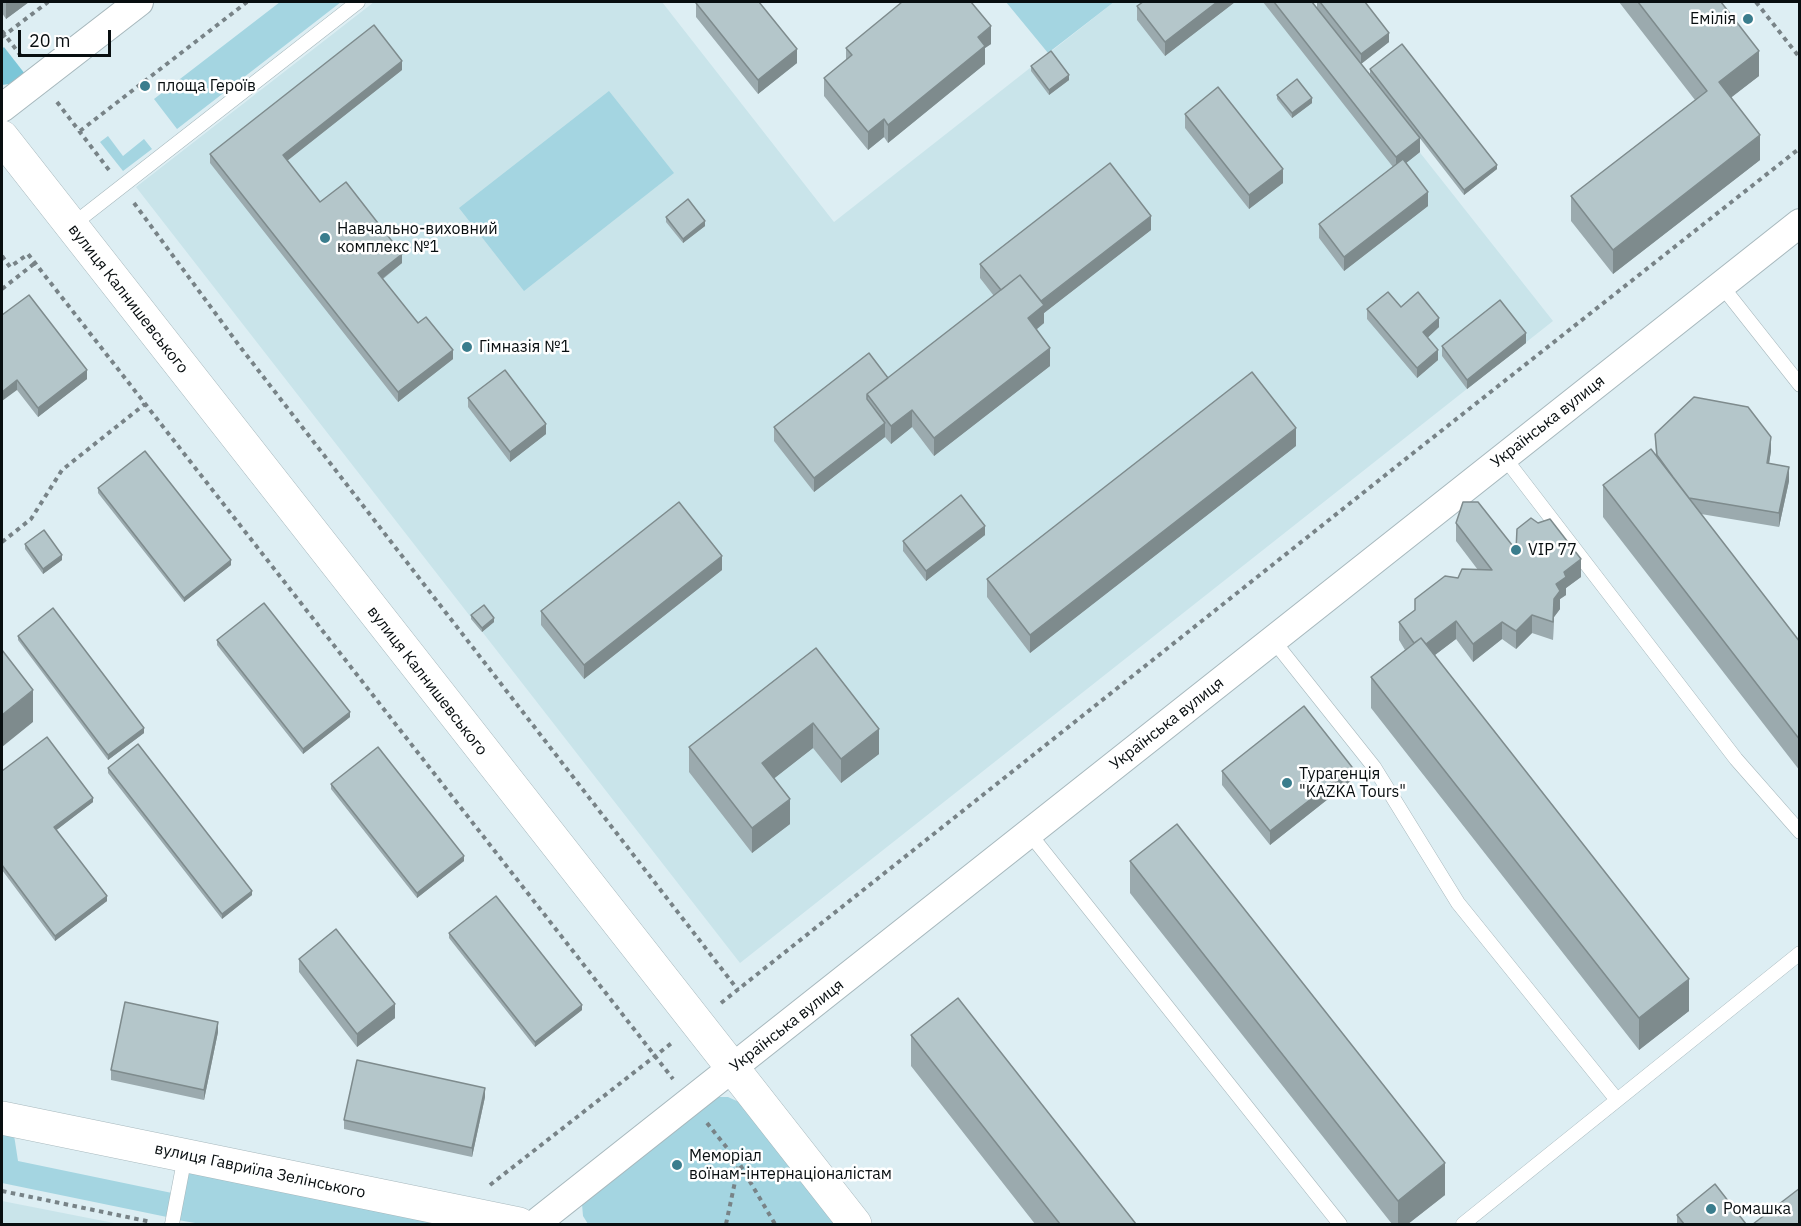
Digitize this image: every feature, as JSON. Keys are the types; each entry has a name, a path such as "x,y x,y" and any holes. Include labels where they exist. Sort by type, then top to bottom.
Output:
{"street":[{"path":"2,108 139,2"},
{"name":"вулиця Калнишевського","path":"2,136 855,1224"},
{"name":"Українська вулиця","path":"535,1224 1800,223"},
{"name":"вулиця Гавриїла Зелінського","path":"2,1118 519,1224"}],"lane":[{"path":"71,226 358,2"},
{"path":"1721,285 1800,386"},
{"path":"1504,457 1736,759 1800,832"},
{"path":"1273,640 1374,767 1458,903 1617,1100"},
{"path":"1029,833 1340,1224"},
{"path":"1463,1224 1800,953"},
{"path":"172,1224 185,1156"}],"path":[{"path":"2,34 48,2"},
{"path":"247,2 80,131 241,348 738,990 1800,148"},
{"path":"1756,2 1800,58"},
{"path":"2,256 10,267 28,254 655,1056 492,1185 480,1183"},
{"path":"2,289 34,263"},
{"path":"2,542 31,519 62,470 145,404"},
{"path":"726,1224 739,1163 775,1224"},
{"path":"2,1191 152,1222"}],"shaded area":[{"path":"280,2 341,2 177,129 154,99"},
{"path":"374,2 662,2 834,222 1114,2 1301,2 1553,321 740,963 136,187"},
{"path":"1006,2 1114,2 1048,53"},
{"path":"4,47 25,74 9,84 2,85 2,49"},
{"path":"609,91 674,173 524,291 459,208"},
{"path":"108,136 123,156 144,139 152,149 123,171 100,142"},
{"path":"715,1097 728,1097 739,1102 836,1224 588,1224 583,1216 582,1204"},
{"path":"2,1132 14,1135 18,1161 172,1193 167,1217 2,1183"},
{"path":"189,1171 445,1224 201,1224 178,1220"},
{"path":"2,1201 119,1224 2,1224"}],"building":[{"path":"697,2 759,2 797,49 758,80"},
{"path":"902,2 971,2 991,26 978,37 985,46 888,125 884,119 868,132 824,78 852,55 846,48"},
{"path":"1143,2 1217,2 1165,42 1137,6"},
{"path":"1274,2 1312,2 1420,138 1396,157"},
{"path":"1320,2 1365,2 1389,33 1361,54"},
{"path":"1638,2 1721,2 1759,51 1719,82 1760,135 1613,250 1571,196 1707,91"},
{"name":"Навчально-виховний комплекс №1","path":"374,25 402,61 283,155 320,202 346,182 402,254 378,273 418,323 426,317 453,350 398,392 210,154"},
{"path":"1402,44 1497,165 1464,190 1370,69"},
{"path":"1051,51 1069,75 1049,90 1031,66"},
{"path":"1297,79 1312,98 1292,113 1277,95"},
{"path":"1218,87 1283,169 1249,195 1185,114"},
{"path":"1403,159 1428,192 1344,257 1319,224"},
{"path":"1110,163 1151,216 1041,301 1020,275 1001,290 980,264"},
{"path":"688,199 705,221 683,239 666,217"},
{"path":"1020,275 1044,305 1028,318 1050,348 934,438 912,410 891,426 867,394"},
{"path":"1388,292 1401,307 1418,292 1439,318 1423,332 1438,350 1417,368 1367,309"},
{"path":"29,295 87,370 38,408 17,380 2,392 2,315"},
{"path":"1500,300 1526,333 1467,380 1442,346"},
{"path":"869,353 888,378 867,394 867,399 885,423 814,478 774,427"},
{"path":"505,370 546,424 510,452 468,398"},
{"path":"1252,372 1296,428 1030,635 987,579"},
{"path":"1694,397 1748,407 1771,437 1767,463 1789,467 1779,513 1689,498 1673,477 1657,455 1655,434"},
{"path":"1651,449 1800,642 1800,740 1603,485"},
{"path":"145,451 231,560 184,598 98,488"},
{"path":"961,495 985,526 926,571 903,541"},
{"path":"679,502 722,556 584,665 541,611"},
{"path":"1463,502 1478,502 1516,550 1517,529 1531,518 1538,523 1550,519 1581,559 1564,572 1566,577 1556,584 1560,591 1554,599 1553,622 1532,615 1516,631 1502,622 1473,644 1456,621 1426,644 1421,638 1414,643 1399,622 1415,610 1415,599 1445,576 1458,578 1462,569 1492,570 1456,523"},
{"path":"44,530 62,555 43,569 25,544"},
{"path":"264,603 350,712 303,749 217,640"},
{"path":"484,605 494,618 482,628 471,615"},
{"path":"53,608 144,728 108,755 18,636"},
{"path":"1421,638 1689,979 1639,1018 1371,677"},
{"path":"816,648 879,729 841,759 813,723 762,763 790,799 752,828 689,747"},
{"path":"2,650 33,690 2,715"},
{"name":"Турагенція \"KAZKA Tours\"","path":"1304,706 1352,767 1270,831 1222,771"},
{"path":"47,737 93,798 54,827 107,896 55,936 2,865 2,771"},
{"path":"138,744 252,891 222,914 108,768"},
{"path":"378,747 464,856 417,893 331,784"},
{"path":"1177,824 1445,1163 1398,1201 1130,861"},
{"path":"496,896 582,1005 535,1042 449,933"},
{"path":"336,929 395,1004 357,1034 299,959"},
{"path":"958,998 1136,1224 1060,1224 911,1035"},
{"path":"125,1002 218,1022 204,1090 111,1070"},
{"path":"357,1060 485,1088 472,1148 344,1120"},
{"name":"Ромашка","path":"1715,1184 1746,1224 1684,1224 1677,1215"},
{"path":"1800,1188 1800,1224 1753,1224"}],"place":[{"name":"Емілія","path":"1748,19"},
{"name":"площа Героїв","path":"145,86"},
{"name":"Навчально-виховний комплекс №1","path":"325,238"},
{"name":"Гімназія №1","path":"467,347"},
{"name":"VIP 77","path":"1516,550"},
{"name":"Турагенція \"KAZKA Tours\"","path":"1287,783"},
{"name":"Меморіал воїнам-інтернаціоналістам","path":"677,1165"},
{"name":"Ромашка","path":"1711,1209"}]}
